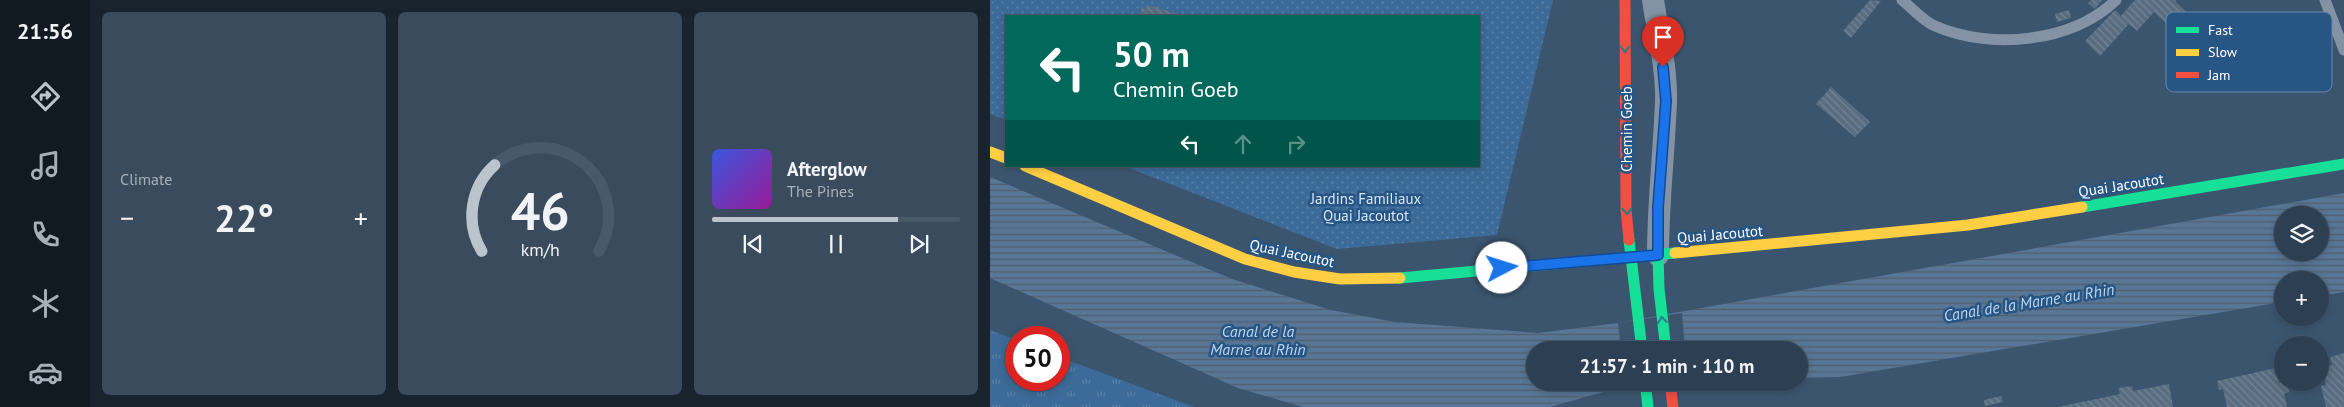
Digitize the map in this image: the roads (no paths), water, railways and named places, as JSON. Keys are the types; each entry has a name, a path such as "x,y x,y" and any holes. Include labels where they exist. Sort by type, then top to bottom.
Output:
{"street":[{"name":"Chemin Goeb","path":"1625,0 1626,210 1641,341"},
{"path":"1653,0 1666,83 1658,208 1658,289 1665,341"},
{"path":"990,152 1005,158"},
{"name":"Quai Jacoutot","path":"1027,167 1245,259 1294,272 1331,278 1388,279 1968,225 2344,164"},
{"path":"1646,391 1648,405"},
{"path":"1671,391 1672,404"}],"lane":[{"path":"1902,0 1933,26 1968,37 2020,40 2066,32 2105,11 2116,0"},
{"path":"2325,0 2330,12"},
{"path":"2332,18 2344,50"}],"water":[{"name":"Canal de la Marne au Rhin","path":"990,177 1232,279 1331,310 1395,322 1538,333 1618,323 2344,193 2344,292 2329,294 2329,271 2274,271 2274,303 1840,377 1808,378 1808,341 1526,341 1526,391 1607,391 1550,407 1303,407 1238,388 990,278"}],"park label":[{"name":"Jardins Familiaux Quai Jacoutot","path":"1366,206"}]}
